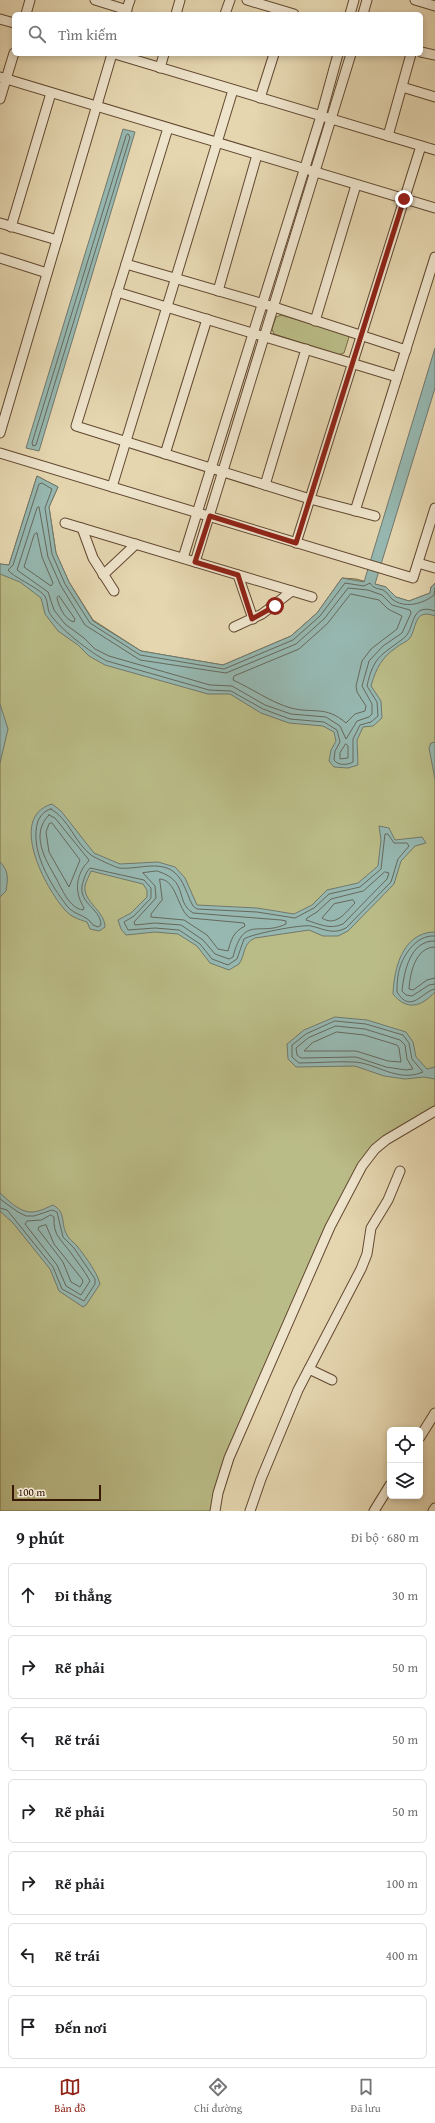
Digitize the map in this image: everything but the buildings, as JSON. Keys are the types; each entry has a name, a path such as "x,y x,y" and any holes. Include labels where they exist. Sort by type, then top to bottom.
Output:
{"street":[{"path":"27,12 30,0"},
{"path":"95,0 126,12 130,0"},
{"path":"177,12 180,0"},
{"path":"226,12 230,0"},
{"path":"247,0 287,12"},
{"path":"351,12 354,0"},
{"path":"364,12 367,0"},
{"path":"415,0 435,6"},
{"path":"0,19 12,22"},
{"path":"423,52 435,55"},
{"path":"0,99 3,78 13,56"},
{"path":"0,433 4,405 47,273 113,56"},
{"path":"121,56 435,150"},
{"path":"160,68 163,56"},
{"path":"260,98 273,56"},
{"path":"183,558 321,116 337,56"},
{"path":"195,562 315,173 349,56"},
{"path":"388,136 410,56"},
{"path":"3,78 304,170 435,208"},
{"path":"402,86 435,97"},
{"path":"112,487 233,90"},
{"path":"11,226 51,93"},
{"path":"168,128 76,426 310,499 375,516"},
{"path":"296,543 421,146"},
{"path":"218,291 256,155"},
{"path":"315,321 356,185"},
{"path":"0,223 57,240"},
{"path":"355,511 435,257"},
{"path":"1,262 47,273"},
{"path":"126,264 274,307 406,350"},
{"path":"117,292 254,332 397,377"},
{"path":"165,454 207,319"},
{"path":"265,485 306,349"},
{"path":"0,453 414,578 435,508"},
{"path":"65,523 312,597"},
{"path":"82,528 93,558 114,591"},
{"path":"103,575 136,544"},
{"path":"418,563 435,568"},
{"path":"238,575 252,619"},
{"path":"234,627 275,606 292,591"},
{"path":"215,1511 218,1493 229,1458 330,1226 362,1166 375,1149 386,1140 435,1111"},
{"path":"250,1511 290,1409 309,1369 362,1269 367,1254 371,1228 388,1200 400,1171"},
{"path":"309,1369 332,1380"},
{"path":"423,1432 435,1413"},
{"path":"374,1511 387,1490"}],"green space":[{"path":"281,315 346,334 349,337 344,353 338,355 274,334 272,329 276,317"},
{"path":"37,476 58,487 49,507 56,553 69,582 93,620 141,651 223,665 291,636 317,613 342,578 356,579 386,587 396,597 409,601 430,593 431,587 435,583 435,1109 374,1148 274,1350 213,1511 0,1511 0,564 9,565"}],"water":[{"path":"123,129 135,132 39,451 26,448"},
{"path":"435,348 435,388 375,584 386,587 396,597 409,601 430,593 431,587 435,583 435,616 428,614 420,617 417,620 410,638 387,655 377,668 371,686 381,701 382,718 373,726 363,727 357,740 358,765 348,768 334,767 329,761 331,750 336,741 334,732 323,726 289,723 261,713 230,694 208,694 105,665 89,656 78,645 58,631 45,614 41,598 20,582 0,574 0,564 9,565 37,476 58,487 49,507 56,553 69,582 93,621 141,651 223,665 291,636 317,613 342,578 364,582"},
{"path":"0,704 8,729 0,763"},
{"path":"435,742 435,779 429,748 431,743"},
{"path":"52,804 61,811 94,853 120,864 158,862 175,867 185,878 197,905 257,908 294,914 312,905 327,890 358,883 378,866 381,840 379,826 389,828 395,840 422,837 426,843 415,846 401,861 394,884 348,931 338,936 323,936 309,930 255,938 246,946 239,964 229,970 210,963 197,946 178,934 155,932 126,935 121,929 118,920 131,913 147,897 147,890 143,884 91,871 85,884 85,892 90,902 102,916 105,927 99,931 90,929 87,922 75,918 67,912 57,900 41,871 34,854 31,838 32,823 39,811"},
{"path":"0,862 5,869 7,879 6,891 0,897"},
{"path":"435,933 435,992 419,1004 409,1005 398,999 393,994 395,974 398,964 407,946 414,939 422,934"},
{"path":"335,1017 367,1020 406,1032 413,1042 416,1057 427,1069 435,1067 435,1079 424,1077 405,1079 384,1076 355,1066 296,1067 288,1059 287,1044 304,1030"},
{"path":"0,1193 17,1207 27,1212 40,1211 53,1205 60,1211 68,1237 89,1262 100,1284 86,1305 83,1307 59,1291 50,1269 13,1223 0,1211"}],"route":[{"path":"275,606 252,619 238,575 195,562 210,516 296,543 404,199"}]}
